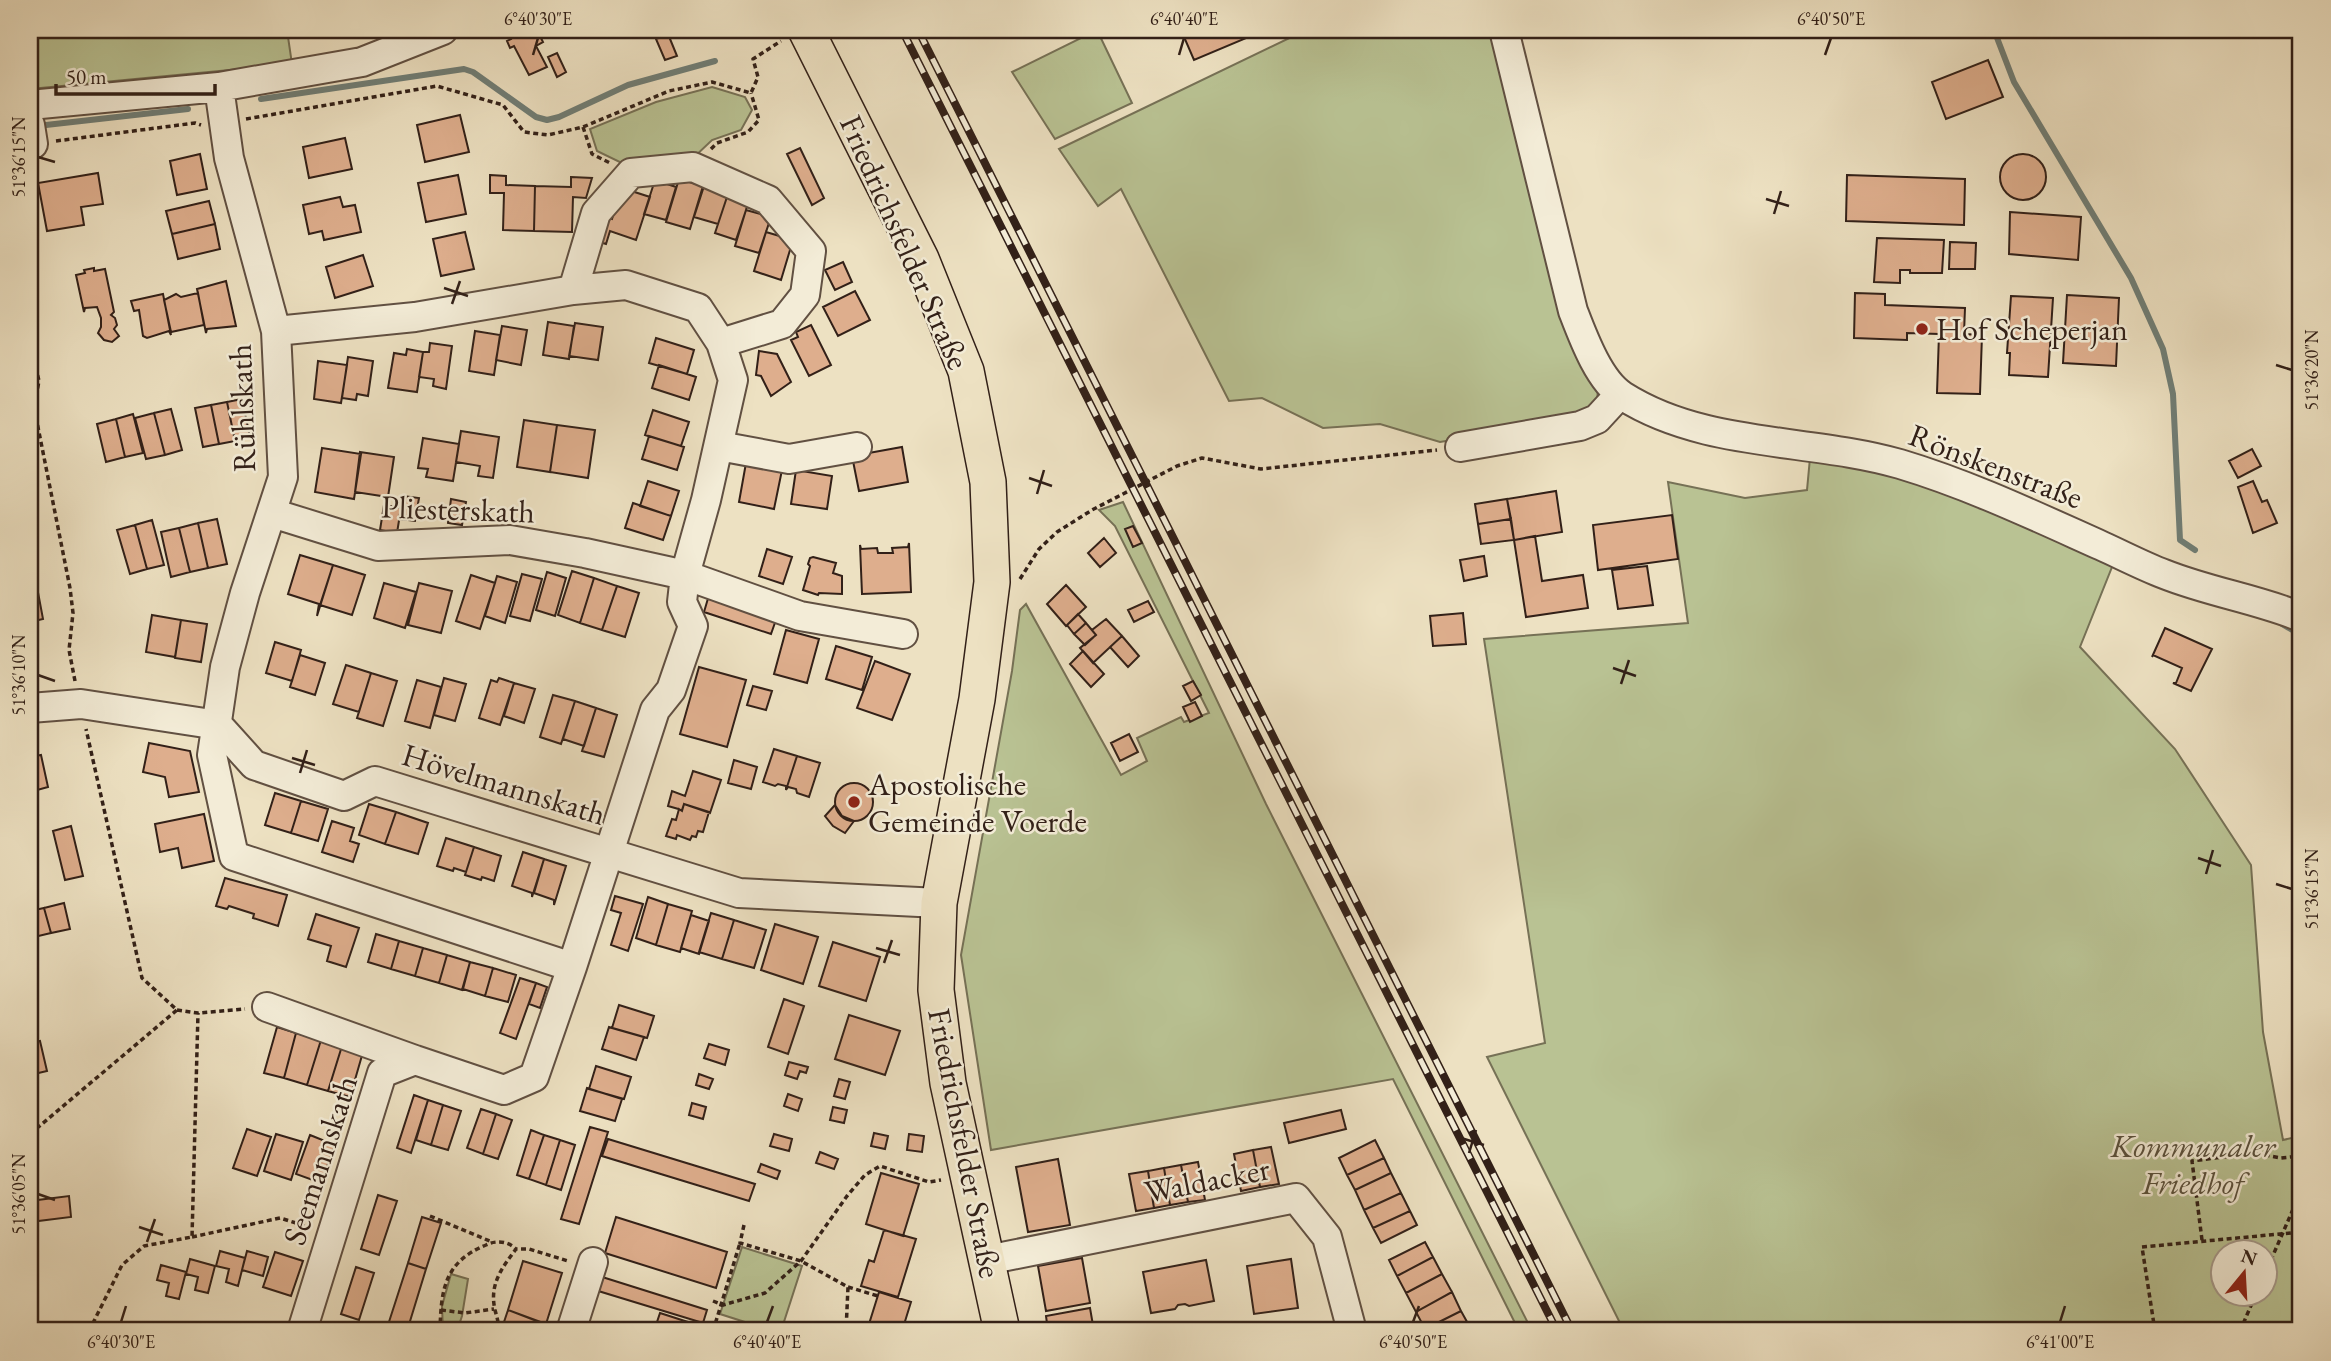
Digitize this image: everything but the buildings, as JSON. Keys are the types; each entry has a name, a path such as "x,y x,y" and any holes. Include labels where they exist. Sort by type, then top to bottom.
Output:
{"main road":[{"name":"Friedrichsfelder Straße","path":"795,35 921,259 966,371 988,482 992,582 977,699 939,903 936,990 948,1083 1002,1331"}],"street":[{"path":"31,127 219,87 362,62 443,30"},
{"name":"Rönskenstraße","path":"1504,30 1573,310 1585,343 1603,373 1620,394 1672,421 1861,456 1929,473 1970,487 2163,574 2301,617"},
{"name":"Rühlskath","path":"218,725 225,667 245,593 283,477 276,331 229,158 219,87"},
{"path":"573,290 596,213 631,173 693,167 768,200 811,251 805,295 782,324 721,344"},
{"path":"267,1007 504,1090 534,1077 654,710 671,690 694,625 682,602 685,575 706,500 733,380 721,344 698,308 626,285 573,290 415,317 276,331"},
{"path":"1460,447 1580,426 1597,419 1620,394"},
{"path":"719,446 789,459 857,447"},
{"name":"Pliesterskath","path":"272,513 378,546 510,540 586,553 685,575 800,616 902,634"},
{"path":"30,708 81,704 218,725 212,755 234,856 572,967"},
{"name":"Hövelmannskath","path":"218,725 254,765 344,796 375,781 739,893 939,903"},
{"name":"Seemannskath","path":"304,1324 382,1073 415,1060"},
{"name":"Waldacker","path":"987,1260 1296,1198 1327,1237 1352,1331"},
{"path":"574,1331 592,1265"}],"path":[{"path":"693,167 717,143 748,132 759,120 751,93 758,77 753,60 795,35"},
{"path":"31,127 195,123 224,128 437,86 503,105 524,132 548,135 583,127 668,91 712,82 751,93"},
{"path":"583,127 593,154 631,173"},
{"path":"30,342 39,382 34,407 70,588 73,613 69,650 142,978 177,1010 198,1013 267,1007"},
{"path":"1092,510 1177,466 1202,458 1261,469 1460,447"},
{"path":"30,1134 177,1010"},
{"path":"192,1237 198,1013"},
{"path":"2202,1241 2192,1161 2254,1153 2281,1158 2301,1156"},
{"path":"713,1301 722,1304 765,1293 801,1261 847,1196 865,1175 880,1166 929,1182 967,1175"},
{"path":"2278,1244 2301,1191"},
{"path":"430,1216 492,1242 512,1244 516,1249"},
{"path":"89,1331 122,1265 144,1246 280,1219 332,1234"},
{"path":"713,1331 744,1225"},
{"path":"2155,1331 2142,1247 2301,1232"},
{"path":"440,1331 447,1278 453,1267 467,1254 492,1242"},
{"path":"740,1243 801,1261 848,1287 878,1296"},
{"path":"516,1249 528,1249 592,1265"},
{"path":"498,1331 494,1290 498,1274 516,1249"},
{"path":"846,1331 848,1287"},
{"path":"441,1310 465,1314 495,1308"},
{"path":"2240,1331 2250,1308"},
{"path":"234,1331 304,1324"}],"green space":[{"path":"30,30 287,30 292,64 30,89"},
{"path":"1097,30 1132,103 1055,139 1012,72"},
{"path":"1306,30 1492,30 1562,314 1586,372 1598,389 1597,402 1576,419 1440,442 1380,424 1323,428 1262,398 1229,401 1121,189 1098,206 1059,149"},
{"path":"712,87 745,97 752,110 741,130 712,140 691,160 630,167 597,151 590,129 656,102"},
{"name":"Kommunaler Friedhof","path":"1810,458 1891,470 2114,562 2080,647 2175,749 2251,865 2263,1032 2283,1140 2301,1136 2301,1331 1624,1331 1487,1057 1545,1043 1484,639 1688,623 1668,482 1745,498 1807,490"},
{"path":"1123,502 1266,804 1532,1331 1519,1331 1393,1079 991,1150 961,955 1012,671 1020,610 1026,604 1121,775 1147,761 1137,738 1181,717 1184,722 1209,713 1115,526 1099,510"},
{"path":"742,1247 802,1266 781,1331 773,1331 720,1314"},
{"path":"451,1274 468,1279 457,1331 443,1331 442,1306"}],"waterway":[{"path":"1994,30 2014,82 2131,278 2163,349 2173,394 2180,540 2195,550"},
{"path":"261,99 464,69 473,72 536,117 547,120 628,85 715,61"},
{"path":"37,126 188,109"},
{"path":"2282,624 2301,635"}],"railway":[{"path":"902,30 1557,1331"},
{"path":"918,30 1572,1331"}],"place":[{"name":"Hof Scheperjan","path":"1922,329"},
{"name":"Apostolische Gemeinde Voerde","path":"854,802"}]}
